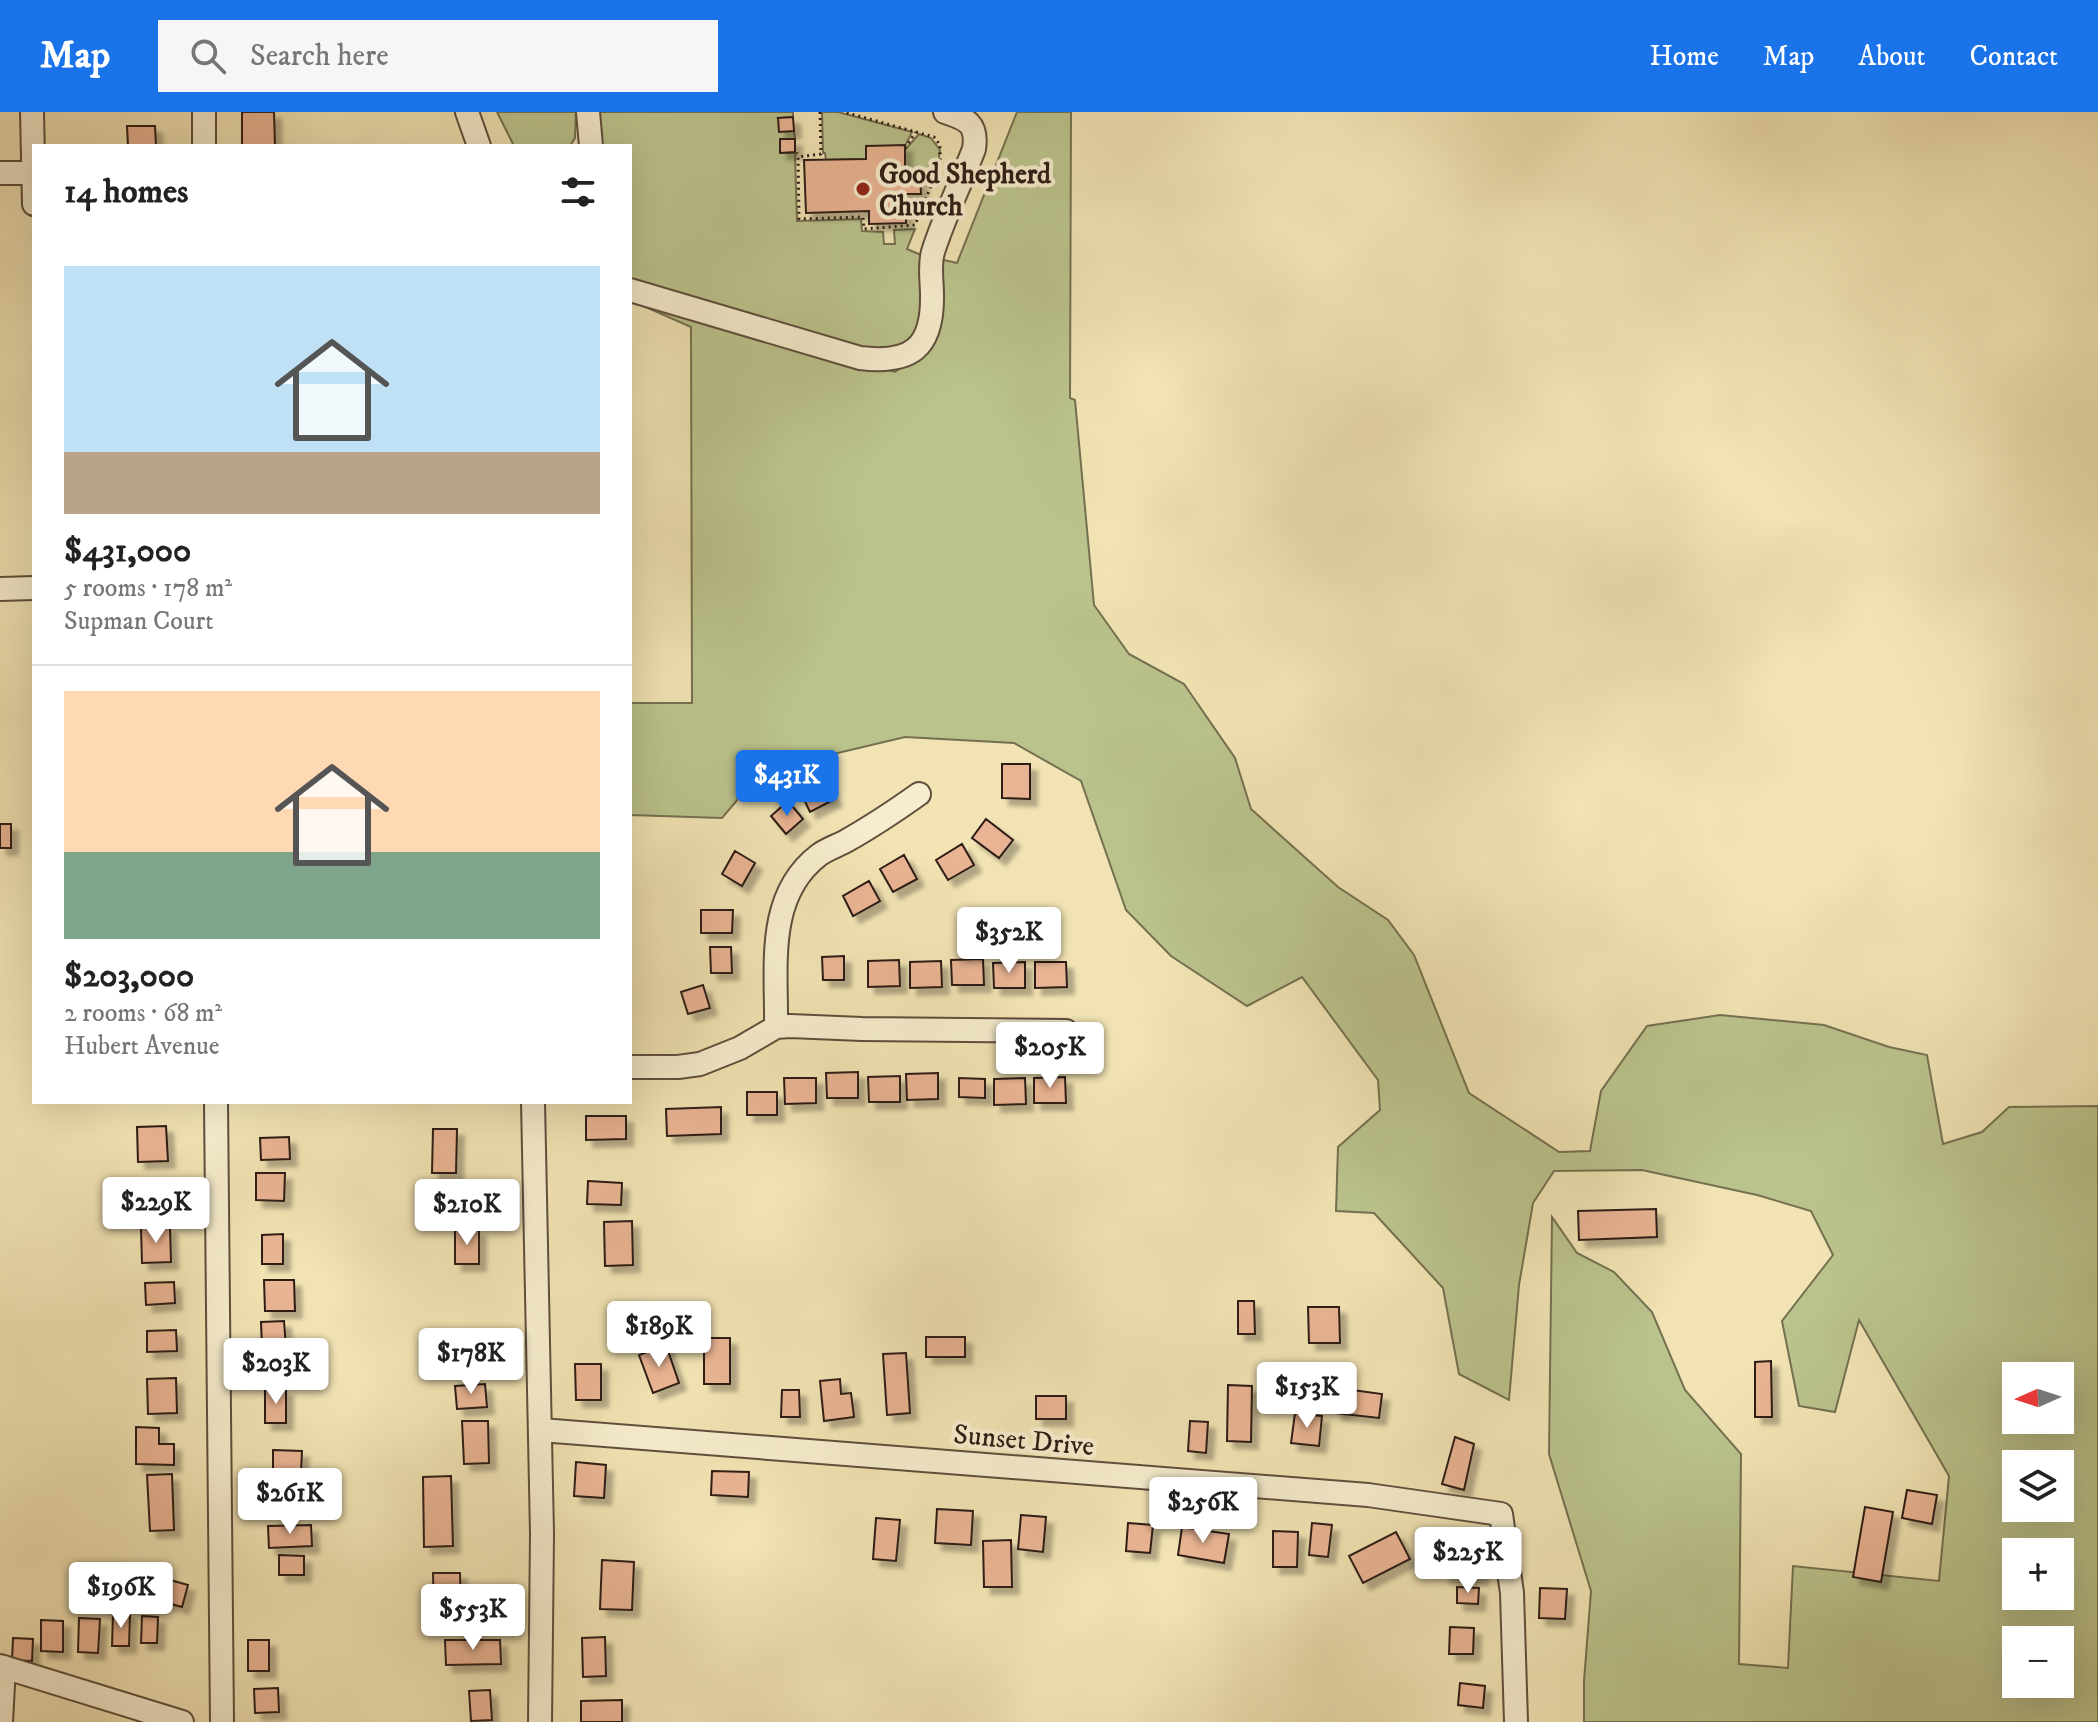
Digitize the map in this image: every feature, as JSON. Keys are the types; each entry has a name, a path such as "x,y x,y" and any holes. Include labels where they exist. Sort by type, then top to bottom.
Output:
{"street":[{"path":"32,112 33,144"},
{"path":"204,112 204,144"},
{"path":"467,112 478,144"},
{"path":"588,112 591,144"},
{"path":"632,291 860,358 885,361 912,353 924,340 930,321 932,255 974,149 976,136 972,126 963,118 945,112"},
{"path":"0,173 32,173"},
{"path":"0,589 32,588"},
{"path":"776,1027 777,934 781,912 793,883 820,854 891,814 919,794"},
{"path":"632,1067 700,1064 740,1048 776,1027 1066,1031"},
{"path":"216,1104 222,1722"},
{"path":"533,1104 541,1430 540,1722"},
{"name":"Sunset Drive","path":"541,1430 1368,1495 1501,1514 1512,1593 1516,1722"},
{"path":"1,1722 2,1667 182,1722"}],"path":[{"path":"820,112 823,160"},
{"path":"821,154 809,158 798,157 799,219 863,217 864,229 915,225 942,154 940,145 934,137 844,112"},
{"path":"905,148 916,132"}],"green space":[{"path":"497,112 576,112 575,138 571,144 513,144"},
{"path":"598,112 793,112 793,117 778,118 794,131 795,139 780,140 780,153 797,153 797,221 861,219 862,231 883,232 884,244 895,244 894,230 915,229 907,249 921,255 926,312 908,346 849,359 895,372 913,359 941,262 957,263 1017,112 1071,112 1070,398 1075,400 1094,605 1129,654 1184,684 1235,758 1251,809 1338,887 1388,920 1414,955 1469,1093 1559,1152 1590,1151 1601,1091 1647,1026 1720,1015 1824,1025 1889,1047 1927,1055 1943,1144 1982,1132 2009,1107 2098,1106 2098,1722 1584,1722 1591,1591 1549,1454 1552,1217 1577,1253 1614,1272 1652,1312 1685,1390 1741,1454 1739,1664 1788,1668 1793,1566 1939,1581 1949,1476 1859,1320 1835,1412 1799,1406 1782,1321 1833,1255 1811,1211 1757,1195 1642,1170 1554,1171 1533,1203 1519,1285 1509,1400 1459,1374 1443,1288 1374,1213 1336,1211 1338,1147 1380,1110 1378,1080 1302,977 1247,1006 1171,956 1126,910 1081,781 1014,743 905,737 762,771 722,818 632,815 632,703 692,703 691,327 632,301 632,144 600,144"},
{"path":"822,112 838,112 912,132 905,146 867,146 866,159 826,160 823,153"},
{"path":"919,134 931,138 940,150 932,179 925,179 924,173 905,173 905,150"}],"building":[{"path":"242,112 274,112 275,144 242,144"},
{"path":"793,117 794,131 779,132 778,118"},
{"path":"127,126 155,126 156,144 128,144"},
{"path":"780,139 795,139 795,152 780,153"},
{"name":"Good Shepherd Church","path":"905,145 905,173 920,173 921,194 906,194 906,223 869,224 869,211 806,213 804,160 866,159 866,146"},
{"path":"1002,764 1030,764 1030,799 1002,798"},
{"path":"823,777 835,799 810,812 799,789"},
{"path":"788,801 803,819 786,834 771,816"},
{"path":"986,819 1013,840 999,858 972,838"},
{"path":"0,824 11,824 11,848 0,848"},
{"path":"962,844 974,865 948,880 936,860"},
{"path":"735,851 755,863 742,886 722,874"},
{"path":"904,855 917,879 893,892 880,869"},
{"path":"869,881 880,901 853,916 843,896"},
{"path":"701,910 733,910 732,933 701,933"},
{"path":"710,947 731,947 732,973 711,973"},
{"path":"844,956 844,980 823,980 822,957"},
{"path":"983,959 984,985 952,985 951,960"},
{"path":"899,960 900,986 868,987 868,961"},
{"path":"941,961 942,987 910,988 910,962"},
{"path":"1025,962 1025,988 994,988 993,963"},
{"path":"1035,962 1066,962 1067,987 1035,988"},
{"path":"703,985 710,1008 688,1014 681,992"},
{"path":"858,1072 858,1098 827,1098 826,1073"},
{"path":"938,1073 938,1099 907,1100 906,1074"},
{"path":"900,1076 900,1102 869,1102 868,1077"},
{"path":"1065,1077 1066,1103 1034,1103 1034,1078"},
{"path":"784,1078 816,1078 816,1103 785,1104"},
{"path":"959,1078 985,1079 985,1098 959,1097"},
{"path":"1025,1078 1026,1104 994,1105 994,1079"},
{"path":"747,1092 777,1092 777,1115 747,1115"},
{"path":"721,1107 721,1134 667,1136 666,1109"},
{"path":"586,1116 626,1116 626,1139 586,1140"},
{"path":"166,1126 168,1161 138,1162 137,1127"},
{"path":"433,1129 457,1129 456,1173 432,1173"},
{"path":"289,1137 290,1159 261,1160 260,1138"},
{"path":"256,1173 285,1173 284,1201 256,1200"},
{"path":"588,1181 622,1183 621,1205 587,1204"},
{"path":"1656,1209 1657,1237 1579,1240 1578,1211"},
{"path":"632,1221 633,1265 605,1266 604,1222"},
{"path":"170,1227 171,1262 142,1263 141,1228"},
{"path":"455,1230 479,1230 479,1264 455,1264"},
{"path":"283,1234 283,1264 262,1264 262,1235"},
{"path":"264,1280 294,1280 295,1311 265,1311"},
{"path":"174,1282 175,1303 146,1305 145,1283"},
{"path":"1238,1301 1254,1301 1255,1334 1238,1334"},
{"path":"1308,1307 1339,1307 1340,1343 1309,1343"},
{"path":"284,1321 286,1347 262,1349 261,1322"},
{"path":"176,1330 177,1351 147,1352 147,1331"},
{"path":"926,1337 965,1337 965,1357 926,1357"},
{"path":"704,1338 730,1338 730,1384 704,1384"},
{"path":"666,1345 679,1383 653,1393 639,1355"},
{"path":"906,1353 910,1413 887,1415 883,1354"},
{"path":"1771,1361 1772,1417 1755,1417 1755,1362"},
{"path":"575,1364 601,1364 601,1400 576,1400"},
{"path":"176,1378 177,1413 148,1414 147,1379"},
{"path":"840,1379 841,1394 851,1393 854,1417 824,1421 820,1381"},
{"path":"485,1384 487,1407 457,1409 455,1386"},
{"path":"1228,1385 1252,1386 1251,1442 1227,1441"},
{"path":"1338,1388 1382,1394 1379,1418 1335,1413"},
{"path":"265,1389 286,1389 286,1423 265,1423"},
{"path":"782,1390 799,1390 800,1417 781,1417"},
{"path":"1036,1396 1066,1396 1066,1419 1036,1419"},
{"path":"1295,1413 1322,1416 1319,1446 1291,1443"},
{"path":"462,1421 488,1421 489,1463 464,1464"},
{"path":"1190,1421 1208,1422 1206,1453 1188,1451"},
{"path":"136,1427 159,1428 159,1444 174,1444 174,1465 136,1464"},
{"path":"1455,1437 1474,1444 1464,1490 1442,1484"},
{"path":"273,1450 302,1451 301,1472 273,1472"},
{"path":"576,1462 606,1465 604,1498 574,1496"},
{"path":"712,1471 749,1472 748,1497 711,1495"},
{"path":"172,1474 174,1530 150,1531 147,1475"},
{"path":"451,1476 453,1546 424,1547 423,1477"},
{"path":"1907,1490 1937,1495 1932,1524 1902,1518"},
{"path":"1865,1507 1893,1512 1881,1582 1853,1577"},
{"path":"937,1509 973,1511 971,1545 935,1543"},
{"path":"1021,1515 1046,1517 1043,1552 1018,1549"},
{"path":"876,1518 900,1520 896,1561 873,1559"},
{"path":"1128,1523 1153,1525 1150,1553 1126,1551"},
{"path":"1312,1523 1332,1525 1328,1557 1309,1555"},
{"path":"311,1525 312,1546 269,1548 268,1526"},
{"path":"1182,1527 1229,1534 1224,1563 1178,1555"},
{"path":"1273,1531 1298,1532 1297,1567 1273,1567"},
{"path":"1459,1531 1477,1531 1477,1552 1459,1552"},
{"path":"1396,1532 1410,1559 1363,1583 1349,1556"},
{"path":"1011,1540 1012,1587 984,1587 983,1541"},
{"path":"279,1555 304,1556 304,1575 279,1575"},
{"path":"1444,1557 1481,1559 1481,1578 1443,1576"},
{"path":"602,1560 634,1562 632,1610 600,1609"},
{"path":"433,1573 460,1573 461,1619 434,1619"},
{"path":"149,1574 188,1585 182,1607 142,1596"},
{"path":"1457,1587 1479,1588 1478,1604 1457,1603"},
{"path":"1540,1588 1567,1589 1565,1619 1539,1618"},
{"path":"113,1613 130,1613 129,1646 112,1646"},
{"path":"142,1616 158,1617 157,1643 141,1643"},
{"path":"79,1618 100,1619 98,1653 78,1652"},
{"path":"41,1620 63,1621 63,1652 41,1651"},
{"path":"1450,1627 1474,1628 1473,1654 1449,1654"},
{"path":"605,1637 606,1676 583,1677 582,1638"},
{"path":"13,1638 33,1639 32,1661 12,1660"},
{"path":"248,1640 269,1640 269,1671 248,1671"},
{"path":"445,1640 500,1640 501,1664 446,1665"},
{"path":"1460,1683 1485,1686 1483,1708 1458,1705"},
{"path":"278,1688 279,1712 255,1713 254,1689"},
{"path":"490,1690 492,1720 471,1721 469,1691"},
{"path":"622,1700 622,1722 581,1722 581,1701"}],"place":[{"name":"Good Shepherd Church","path":"863,189"}]}
